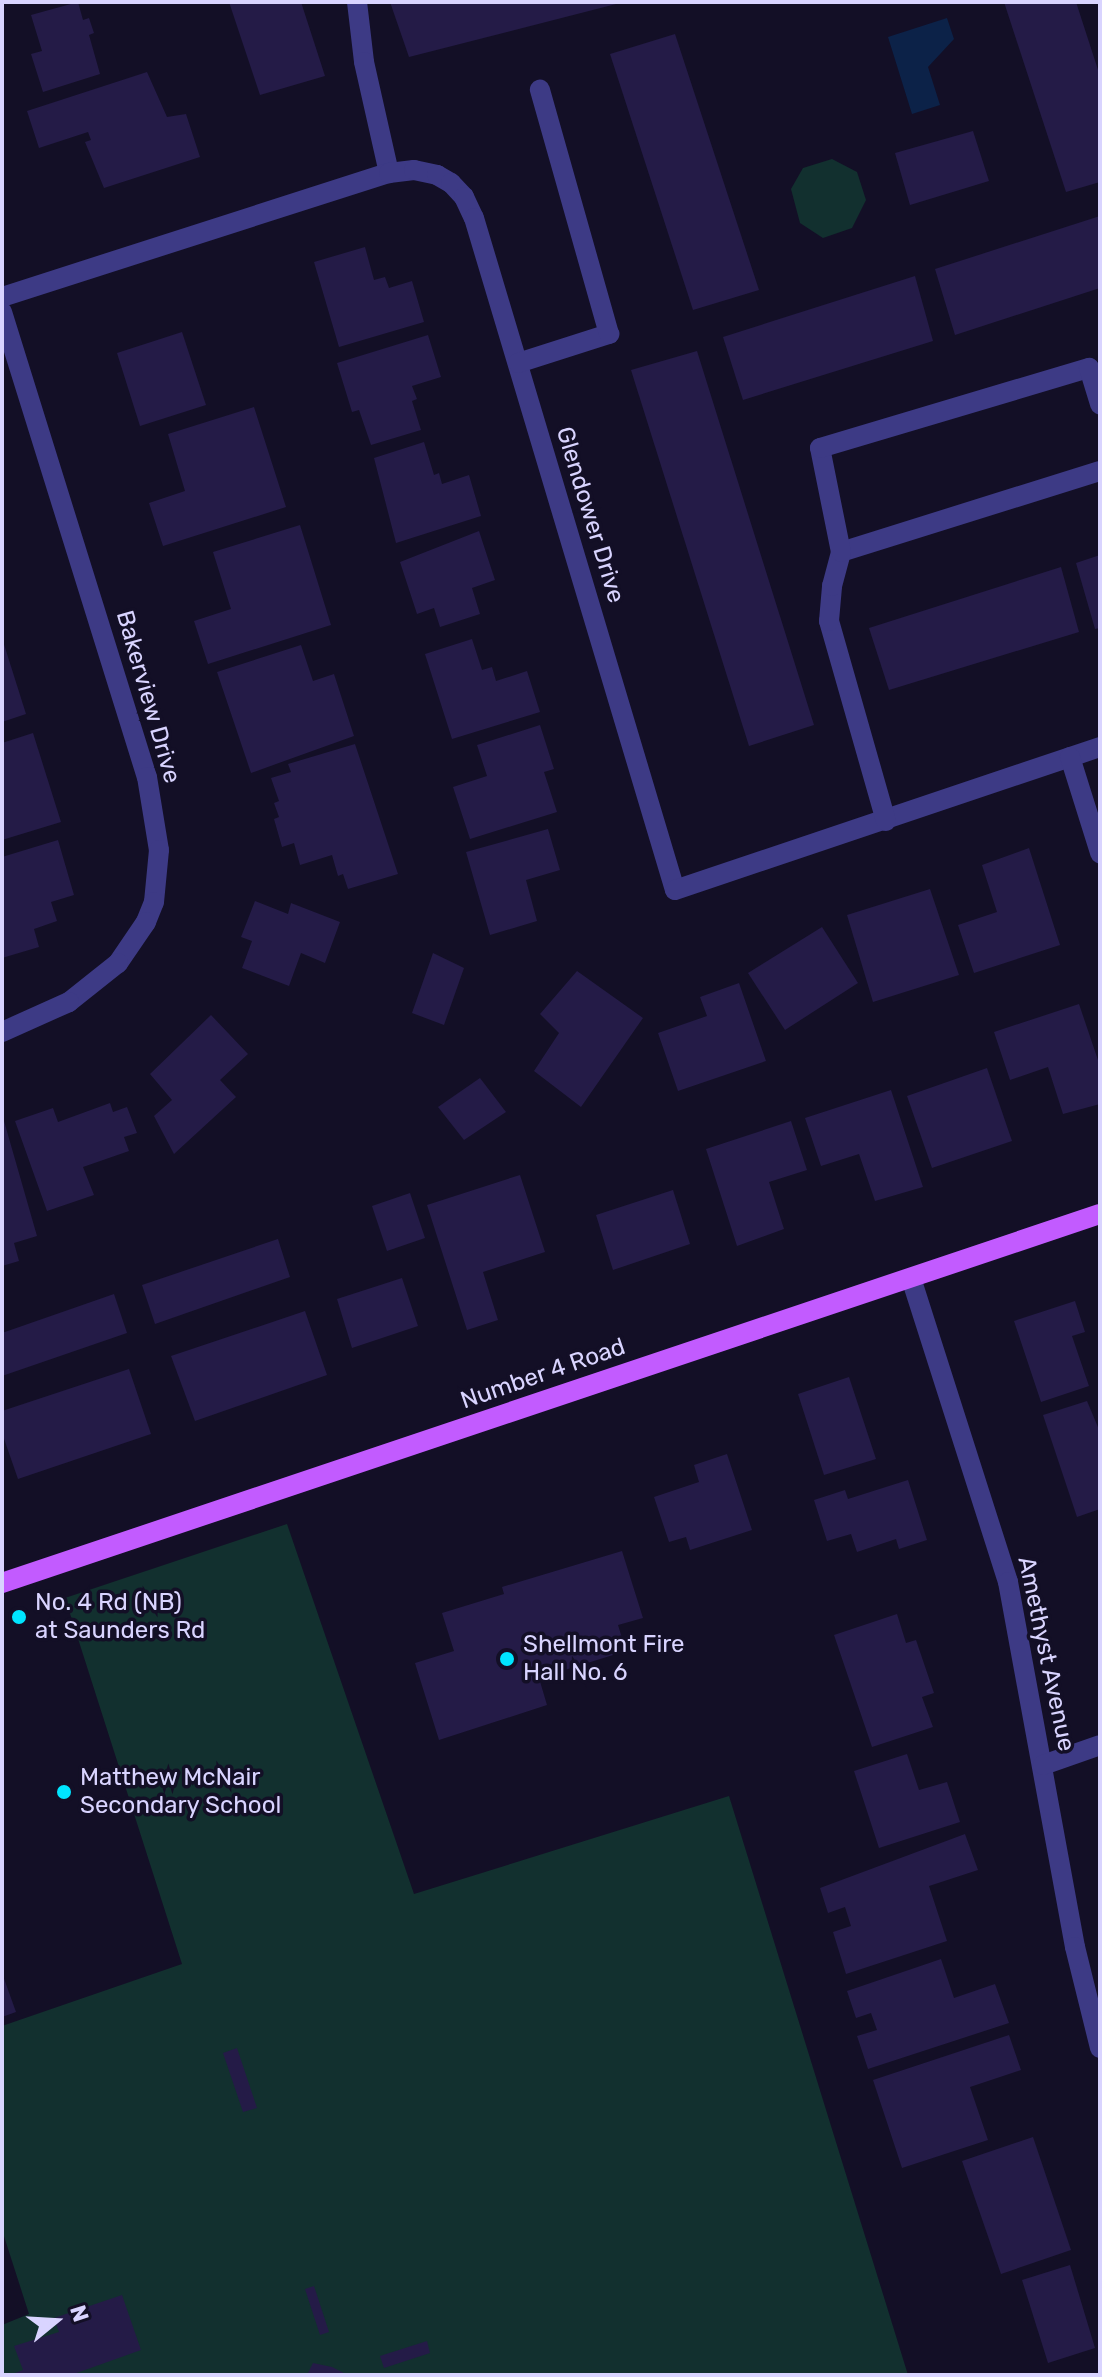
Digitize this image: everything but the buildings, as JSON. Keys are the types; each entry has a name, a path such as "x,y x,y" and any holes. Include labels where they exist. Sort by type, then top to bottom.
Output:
{"main road":[{"name":"Number 4 Road","path":"2,1583 1100,1214"}],"street":[{"path":"357,2 364,62 389,173"},
{"path":"518,363 609,334 540,90"},
{"name":"Glendower Drive","path":"2,297 389,173 414,170 437,175 464,197 474,218 675,890 1100,747"},
{"name":"Bakerview Drive","path":"2,312 147,777 159,850 156,889 146,922 118,963 69,1002 2,1032"},
{"path":"886,821 829,621 832,586 841,552 820,448 1089,368 1100,404"},
{"path":"841,552 1100,471"},
{"path":"1070,757 1100,853"},
{"name":"Amethyst Avenue","path":"911,1278 1008,1582 1075,1947 1100,2048"},
{"path":"1043,1765 1100,1745"}],"green space":[{"path":"832,159 857,172 866,200 852,228 823,238 800,223 791,189 803,168"},
{"path":"287,1524 414,1894 729,1796 908,2375 2,2375 2,2325 29,2314 2,2230 2,2026 182,1964 65,1598"}],"water":[{"path":"947,18 954,39 928,67 940,105 912,114 888,37"}],"place":[{"name":"No. 4 Rd (NB) at Saunders Rd","path":"19,1617"},
{"name":"Shellmont Fire Hall No. 6","path":"507,1659"},
{"name":"Matthew McNair Secondary School","path":"64,1792"}]}
